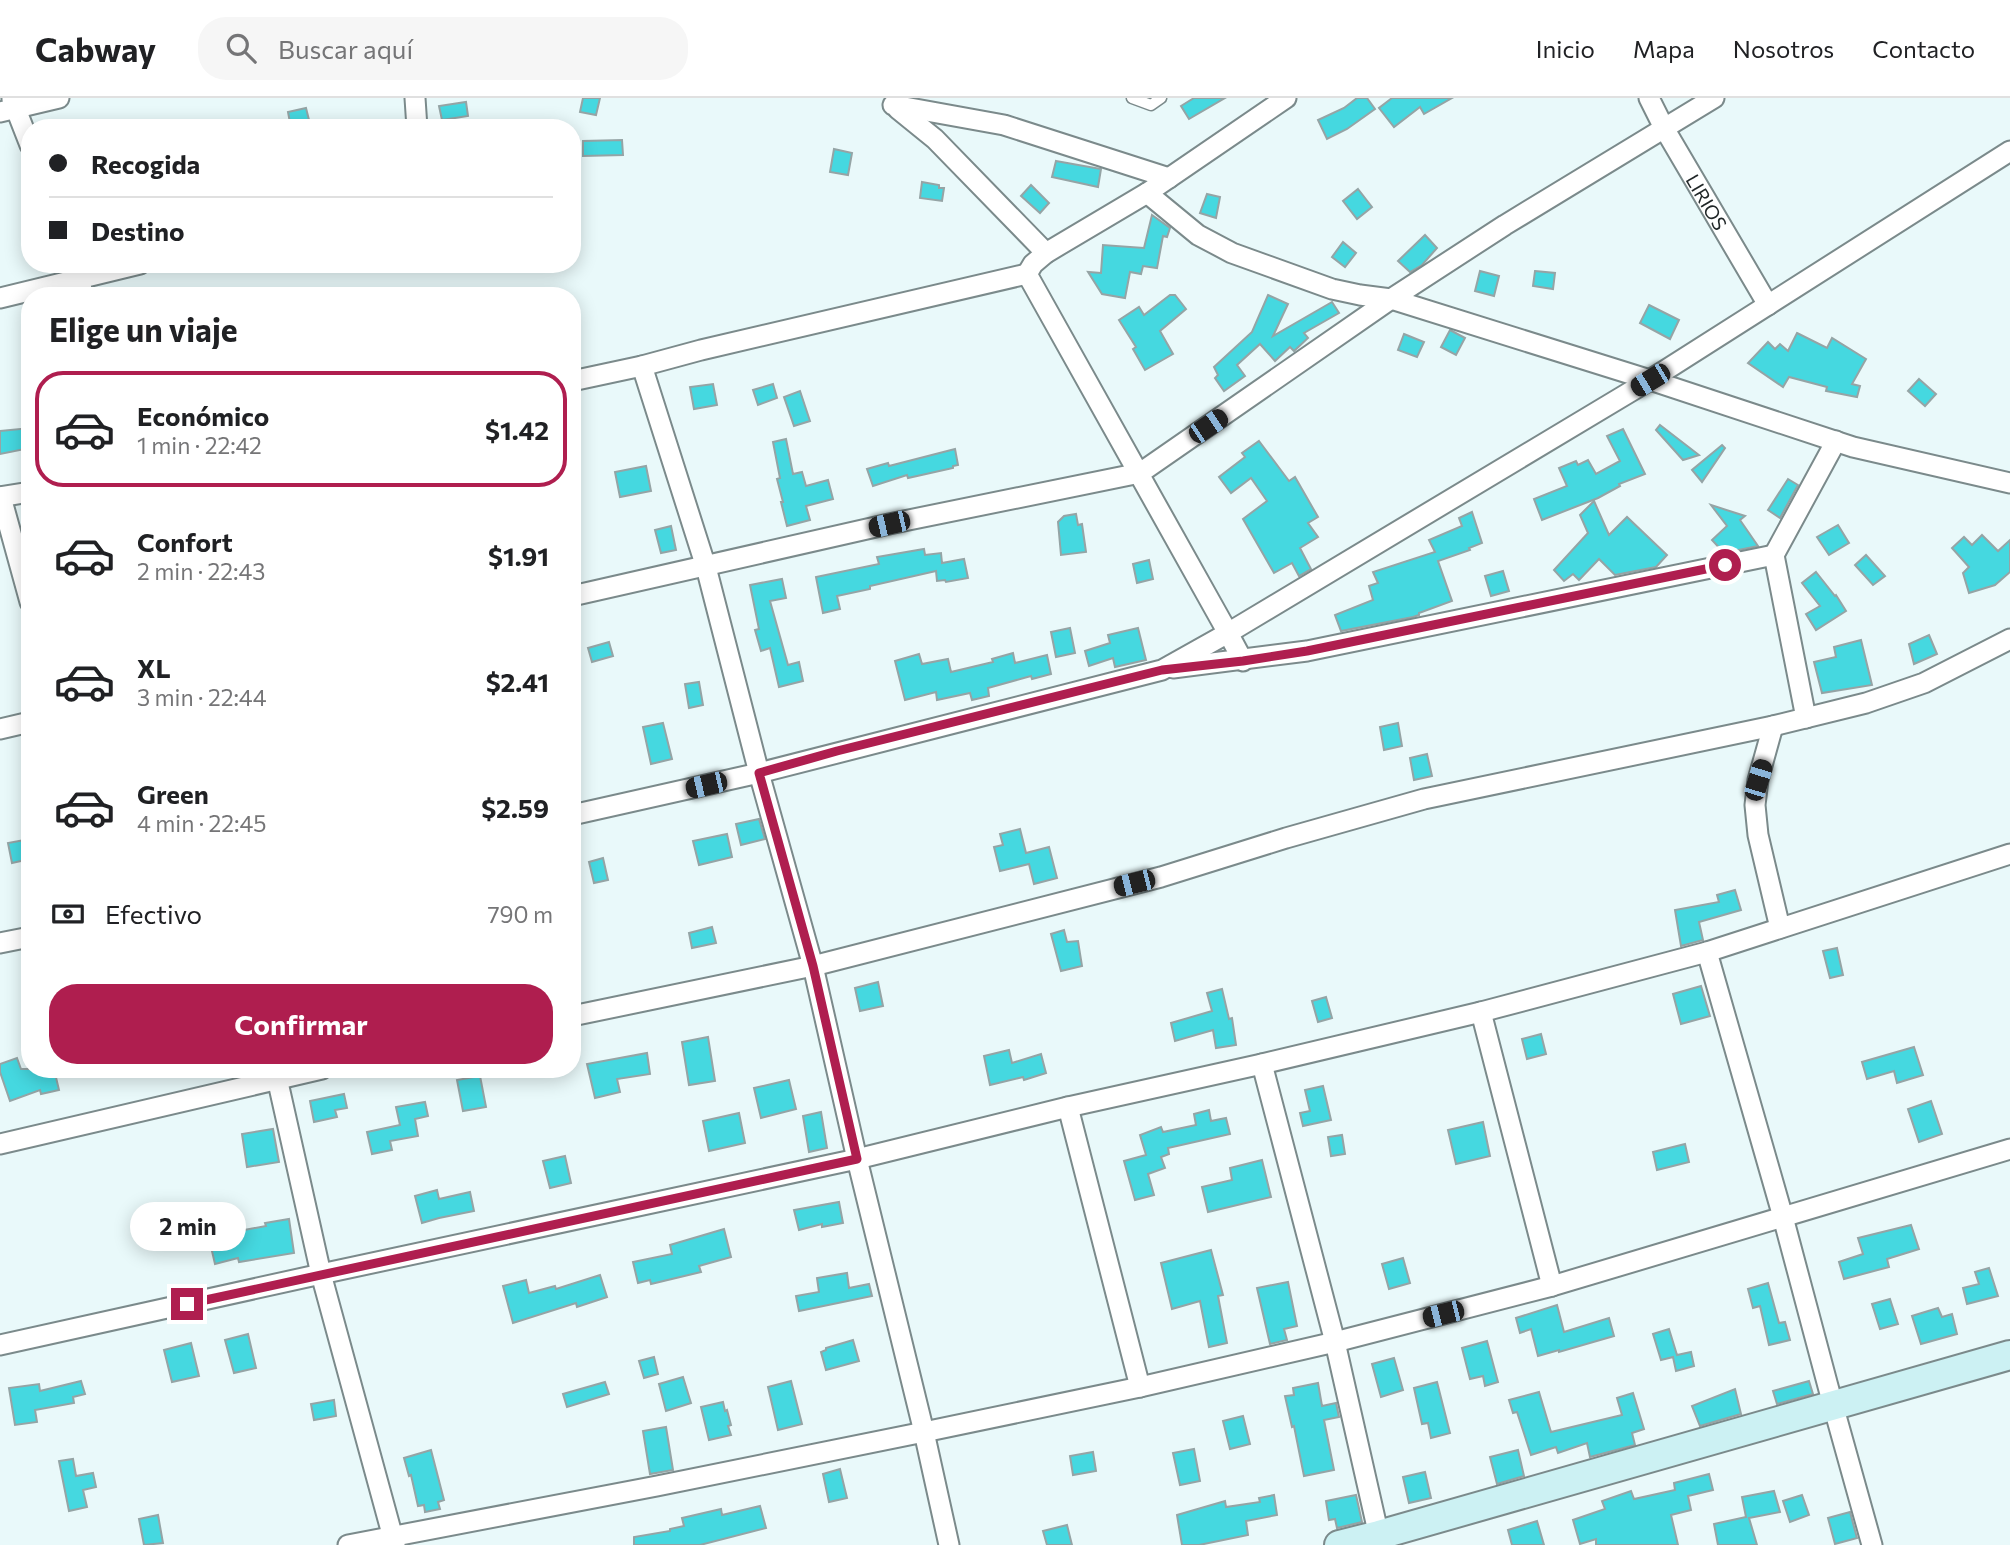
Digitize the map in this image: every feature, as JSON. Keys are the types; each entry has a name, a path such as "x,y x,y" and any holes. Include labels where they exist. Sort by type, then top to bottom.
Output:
{"street":[{"path":"21,128 9,106 59,98"},
{"path":"415,98 416,119"},
{"path":"581,379 1027,274 1033,264 1046,253 1147,193 1286,98"},
{"name":"LIRIOS","path":"1649,98 1768,305"},
{"path":"581,594 889,524 1140,473 1391,299 1505,225 1714,98"},
{"path":"888,102 1004,125 1169,178"},
{"path":"888,102 916,121 935,139 1046,253"},
{"path":"1162,670 1650,380 2010,151"},
{"path":"1147,193 1198,235 1232,253 1332,289 1391,299 1853,447 2010,483"},
{"path":"48,287 106,273"},
{"path":"1027,274 1243,661"},
{"path":"0,298 21,293"},
{"path":"642,366 706,567 759,773 813,966 949,1545"},
{"path":"1806,718 1774,555 1836,441"},
{"path":"21,494 1,497 21,569"},
{"path":"581,813 759,773 1162,670 1307,651 1774,555"},
{"path":"581,1014 813,966 1161,877 1424,799 1773,726 1866,703 1924,683 2010,639"},
{"path":"0,729 21,724"},
{"path":"1773,726 1758,780 1755,805 1758,835 1780,928"},
{"path":"0,1345 857,1159 1481,1012 1707,952 2010,854"},
{"path":"0,943 21,939"},
{"path":"1707,952 1783,1217 1872,1545"},
{"path":"1481,1012 1552,1286"},
{"path":"1262,1064 1335,1342 1380,1540"},
{"path":"0,1144 260,1078"},
{"path":"277,1078 321,1274 393,1540"},
{"path":"1069,1108 1140,1387"},
{"path":"348,1545 393,1540 924,1432 1140,1387 1335,1342 1552,1286 2010,1149"},
{"path":"1339,1545 1380,1540 1833,1405 2010,1356"}],"lane":[{"path":"1132,98 1151,105 1161,98"}],"building":[{"path":"583,98 600,98 596,115 580,112"},
{"path":"1194,98 1225,98 1189,119 1181,106"},
{"path":"1357,98 1367,98 1375,109 1347,129 1327,139 1318,120 1344,108"},
{"path":"1392,98 1452,98 1424,114 1420,107 1394,127 1379,108"},
{"path":"466,102 468,116 442,119 439,106"},
{"path":"306,108 309,119 289,119 288,112"},
{"path":"622,140 623,155 583,156 583,141"},
{"path":"834,149 852,153 848,175 830,172"},
{"path":"1056,161 1101,169 1098,187 1052,177"},
{"path":"922,182 944,188 942,201 920,198"},
{"path":"1031,185 1049,203 1040,213 1021,196"},
{"path":"1358,189 1372,207 1357,219 1343,201"},
{"path":"1207,194 1220,197 1216,218 1200,213"},
{"path":"1152,215 1170,228 1167,237 1163,236 1157,268 1143,266 1141,274 1130,272 1125,298 1102,294 1088,272 1101,273 1103,245 1144,248"},
{"path":"1425,235 1437,248 1422,265 1410,272 1398,261"},
{"path":"1343,242 1356,253 1345,267 1332,257"},
{"path":"1480,271 1499,276 1494,296 1475,291"},
{"path":"1535,271 1555,273 1553,289 1533,286"},
{"path":"1170,295 1175,295 1186,309 1160,331 1173,354 1145,370 1133,349 1136,347 1119,320 1139,307 1144,315"},
{"path":"1268,295 1288,304 1273,336 1332,302 1339,313 1304,333 1308,338 1294,351 1290,347 1275,361 1260,344 1237,365 1245,376 1224,391 1215,378 1218,375 1214,367 1252,332"},
{"path":"1649,305 1679,320 1670,339 1640,323"},
{"path":"1450,330 1465,338 1456,355 1441,347"},
{"path":"1797,333 1827,348 1832,338 1866,359 1852,384 1860,386 1857,397 1826,391 1827,387 1789,377 1783,387 1748,363 1768,342 1775,349 1780,344 1788,351"},
{"path":"1404,334 1424,342 1417,357 1398,350"},
{"path":"1919,379 1936,394 1925,406 1908,391"},
{"path":"713,384 717,405 694,409 690,387"},
{"path":"773,384 777,398 758,405 753,390"},
{"path":"800,391 810,421 794,426 784,397"},
{"path":"1660,425 1699,455 1683,460 1656,430"},
{"path":"21,429 21,450 0,454 0,431"},
{"path":"1623,429 1645,474 1619,484 1620,486 1598,498 1542,520 1534,499 1567,486 1559,468 1576,461 1578,465 1588,460 1596,474 1620,461 1607,436"},
{"path":"786,439 793,474 802,472 806,486 828,480 833,499 806,506 810,520 787,526 777,479 780,478 773,442"},
{"path":"1259,441 1289,481 1295,477 1318,517 1308,523 1318,537 1300,548 1311,569 1299,576 1292,563 1274,573 1243,519 1267,501 1251,478 1231,493 1219,477 1245,457 1242,453"},
{"path":"1722,445 1725,448 1702,482 1692,470"},
{"path":"955,449 958,465 953,468 908,478 907,475 873,486 867,469 888,463 889,466"},
{"path":"646,466 651,491 620,497 615,472"},
{"path":"1788,479 1798,485 1780,518 1768,510"},
{"path":"1594,501 1609,535 1627,517 1667,555 1656,567 1615,575 1599,559 1579,580 1573,574 1564,581 1554,570 1588,533 1580,515"},
{"path":"1711,505 1745,516 1740,520 1758,546 1724,553 1712,540 1727,526"},
{"path":"1472,512 1482,543 1438,561 1452,601 1413,617 1341,631 1335,615 1373,600 1369,586 1378,583 1373,572 1435,552 1429,540 1462,526 1459,518"},
{"path":"1076,514 1078,525 1082,524 1086,552 1061,555 1058,522 1064,516"},
{"path":"1838,525 1849,543 1829,555 1817,537"},
{"path":"671,526 676,550 661,553 655,530"},
{"path":"1982,535 1998,551 2010,540 2010,572 1995,585 1969,593 1963,573 1969,567 1952,548 1964,537 1972,545"},
{"path":"924,549 925,555 941,553 942,563 964,559 968,578 937,581 936,571 870,586 870,589 837,596 840,609 823,613 816,577 879,564 877,557"},
{"path":"1866,555 1885,576 1873,585 1855,565"},
{"path":"1149,560 1153,579 1137,583 1133,564"},
{"path":"1503,571 1509,591 1491,596 1485,576"},
{"path":"1816,572 1846,611 1816,630 1806,614 1820,606 1802,583"},
{"path":"782,579 786,598 770,601 788,665 799,662 803,681 779,687 770,648 761,651 755,630 759,629 750,585"},
{"path":"1070,628 1075,653 1056,657 1051,632"},
{"path":"1138,628 1146,660 1115,667 1113,658 1089,666 1085,651 1110,643 1108,635"},
{"path":"1929,635 1937,654 1914,664 1909,644"},
{"path":"1861,640 1872,685 1822,693 1814,662 1836,657 1834,647"},
{"path":"609,642 613,656 592,662 588,648"},
{"path":"1013,653 1015,663 1047,655 1051,674 1032,679 1031,676 988,688 989,696 972,700 970,693 937,700 936,692 905,700 895,661 919,654 922,664 948,659 951,672 993,662 992,659"},
{"path":"699,682 703,705 689,708 685,684"},
{"path":"663,723 672,759 651,764 643,727"},
{"path":"1398,723 1402,746 1384,750 1380,727"},
{"path":"1427,754 1432,776 1414,780 1410,758"},
{"path":"759,819 765,839 741,845 736,824"},
{"path":"1020,829 1026,853 1049,847 1057,878 1034,884 1029,864 1000,871 994,847 1003,845 1000,834"},
{"path":"727,834 732,857 699,865 693,841"},
{"path":"21,841 21,861 12,863 8,843"},
{"path":"603,858 608,880 594,883 589,862"},
{"path":"1735,890 1741,910 1699,922 1703,940 1681,946 1675,910 1719,902 1717,895"},
{"path":"712,927 716,943 692,948 689,933"},
{"path":"1064,930 1067,942 1078,941 1082,966 1061,971 1051,934"},
{"path":"1837,948 1843,975 1830,978 1823,951"},
{"path":"878,982 883,1006 860,1011 855,988"},
{"path":"1701,986 1710,1016 1681,1024 1673,994"},
{"path":"1222,989 1229,1019 1232,1018 1236,1045 1216,1048 1213,1030 1175,1041 1171,1023 1212,1011 1207,993"},
{"path":"1326,997 1332,1018 1318,1022 1312,1001"},
{"path":"1541,1034 1546,1054 1527,1059 1522,1039"},
{"path":"708,1037 715,1081 689,1085 682,1042"},
{"path":"1914,1047 1923,1075 1897,1083 1894,1071 1867,1079 1862,1062"},
{"path":"1009,1050 1012,1063 1041,1054 1046,1073 1024,1080 1023,1077 990,1085 984,1056"},
{"path":"647,1053 650,1074 617,1079 620,1092 595,1098 587,1064"},
{"path":"17,1058 21,1078 56,1078 59,1090 41,1094 40,1090 10,1101 0,1064"},
{"path":"480,1078 486,1107 463,1111 457,1080"},
{"path":"789,1080 796,1109 761,1118 754,1088"},
{"path":"1323,1086 1331,1120 1303,1126 1300,1113 1310,1111 1305,1090"},
{"path":"344,1094 347,1108 335,1110 337,1117 314,1122 310,1101"},
{"path":"1931,1101 1942,1134 1919,1142 1908,1109"},
{"path":"425,1102 428,1116 415,1119 418,1136 390,1141 392,1150 372,1154 367,1132 400,1125 396,1107"},
{"path":"1209,1110 1211,1121 1226,1118 1230,1134 1168,1148 1169,1154 1161,1157 1165,1168 1148,1174 1154,1195 1135,1200 1124,1161 1146,1155 1140,1135 1161,1127 1163,1132 1196,1125 1194,1114"},
{"path":"821,1112 827,1148 809,1152 803,1116"},
{"path":"739,1113 745,1143 709,1151 703,1121"},
{"path":"1483,1122 1490,1156 1456,1164 1448,1130"},
{"path":"273,1129 279,1162 247,1167 242,1134"},
{"path":"1342,1135 1345,1154 1331,1156 1328,1137"},
{"path":"1685,1144 1689,1162 1657,1170 1653,1152"},
{"path":"565,1156 571,1183 550,1188 543,1161"},
{"path":"1262,1160 1271,1197 1208,1212 1202,1187 1232,1180 1230,1168"},
{"path":"437,1190 439,1199 470,1192 474,1211 422,1223 415,1196"},
{"path":"839,1202 843,1223 822,1227 822,1224 799,1230 794,1210"},
{"path":"289,1219 294,1253 239,1262 238,1258 215,1264 208,1234 227,1229 228,1233 266,1226 265,1223"},
{"path":"1911,1225 1919,1249 1887,1259 1889,1267 1844,1279 1839,1262 1863,1254 1858,1238"},
{"path":"724,1229 731,1257 699,1266 701,1272 651,1284 650,1280 638,1283 633,1262 672,1254 670,1245"},
{"path":"1211,1250 1223,1295 1218,1296 1227,1343 1209,1347 1200,1301 1172,1309 1161,1263"},
{"path":"1403,1258 1410,1283 1389,1289 1382,1264"},
{"path":"1989,1268 1998,1296 1967,1304 1963,1288 1979,1284 1975,1272"},
{"path":"847,1273 849,1288 869,1284 872,1296 799,1311 796,1296 819,1292 817,1278"},
{"path":"600,1275 607,1297 577,1307 576,1303 513,1323 503,1286 526,1280 529,1293 555,1286 556,1289"},
{"path":"1288,1282 1297,1326 1284,1329 1287,1340 1270,1344 1257,1288"},
{"path":"1768,1283 1779,1323 1785,1322 1790,1340 1769,1345 1760,1306 1753,1308 1748,1289"},
{"path":"1890,1299 1898,1324 1880,1329 1872,1304"},
{"path":"1557,1305 1564,1332 1609,1318 1614,1336 1538,1356 1531,1329 1520,1333 1516,1318"},
{"path":"1938,1308 1942,1317 1952,1314 1957,1334 1921,1344 1912,1316"},
{"path":"1669,1329 1677,1355 1691,1352 1694,1366 1676,1371 1673,1357 1661,1360 1653,1334"},
{"path":"248,1334 256,1368 234,1373 225,1340"},
{"path":"853,1340 859,1361 826,1370 821,1352"},
{"path":"1487,1341 1498,1382 1485,1386 1483,1376 1470,1379 1462,1348"},
{"path":"191,1343 199,1376 172,1382 164,1350"},
{"path":"654,1357 658,1374 644,1378 639,1361"},
{"path":"1394,1358 1403,1390 1381,1397 1372,1364"},
{"path":"683,1377 691,1403 666,1411 659,1384"},
{"path":"81,1381 85,1394 73,1397 74,1403 35,1410 37,1422 15,1425 9,1388 39,1384 40,1391"},
{"path":"791,1381 802,1424 778,1430 768,1387"},
{"path":"1809,1381 1813,1394 1777,1404 1773,1391"},
{"path":"605,1382 609,1394 567,1407 563,1394"},
{"path":"1437,1382 1450,1433 1431,1438 1428,1423 1422,1424 1414,1388"},
{"path":"1318,1383 1322,1406 1336,1403 1339,1417 1324,1420 1334,1470 1304,1476 1285,1396 1294,1395 1293,1388"},
{"path":"1735,1389 1741,1414 1700,1426 1692,1406"},
{"path":"1539,1392 1551,1432 1622,1415 1617,1398 1633,1393 1644,1429 1632,1433 1635,1445 1590,1457 1587,1443 1558,1453 1556,1447 1531,1455 1517,1412 1513,1413 1509,1400"},
{"path":"334,1400 336,1416 314,1420 311,1404"},
{"path":"723,1402 731,1425 728,1426 731,1435 709,1440 701,1407"},
{"path":"1243,1416 1250,1444 1230,1449 1223,1421"},
{"path":"666,1427 673,1470 650,1474 643,1431"},
{"path":"1194,1449 1200,1481 1180,1485 1173,1453"},
{"path":"431,1450 444,1500 438,1502 440,1509 425,1512 424,1505 418,1506 404,1458"},
{"path":"1518,1450 1524,1476 1497,1484 1490,1457"},
{"path":"1093,1452 1096,1471 1073,1475 1070,1456"},
{"path":"73,1459 76,1476 93,1473 96,1487 83,1490 87,1507 69,1511 59,1461"},
{"path":"840,1469 847,1498 829,1502 823,1474"},
{"path":"1425,1472 1431,1498 1409,1503 1403,1477"},
{"path":"1709,1474 1713,1490 1688,1496 1691,1510 1671,1515 1678,1545 1596,1545 1596,1539 1580,1544 1573,1520 1605,1509 1602,1501 1631,1491 1634,1499 1675,1490 1674,1483"},
{"path":"1774,1491 1780,1512 1749,1518 1757,1545 1718,1545 1714,1524 1746,1517 1742,1497"},
{"path":"1274,1495 1277,1515 1246,1521 1248,1535 1199,1545 1182,1545 1177,1515 1225,1501 1226,1507 1260,1502 1259,1498"},
{"path":"1356,1495 1362,1522 1337,1528 1335,1519 1329,1520 1326,1501"},
{"path":"1802,1495 1809,1515 1790,1522 1783,1501"},
{"path":"760,1506 766,1528 700,1545 634,1545 634,1537 684,1526 682,1518 721,1509 722,1515"},
{"path":"1850,1512 1857,1538 1835,1544 1828,1518"},
{"path":"158,1515 163,1543 144,1545 139,1519"},
{"path":"1537,1521 1544,1545 1512,1545 1508,1530"},
{"path":"1067,1525 1072,1545 1047,1545 1043,1531"}],"route":[{"path":"187,1304 857,1159 813,966 759,773 1162,670 1307,651 1725,565"}]}
